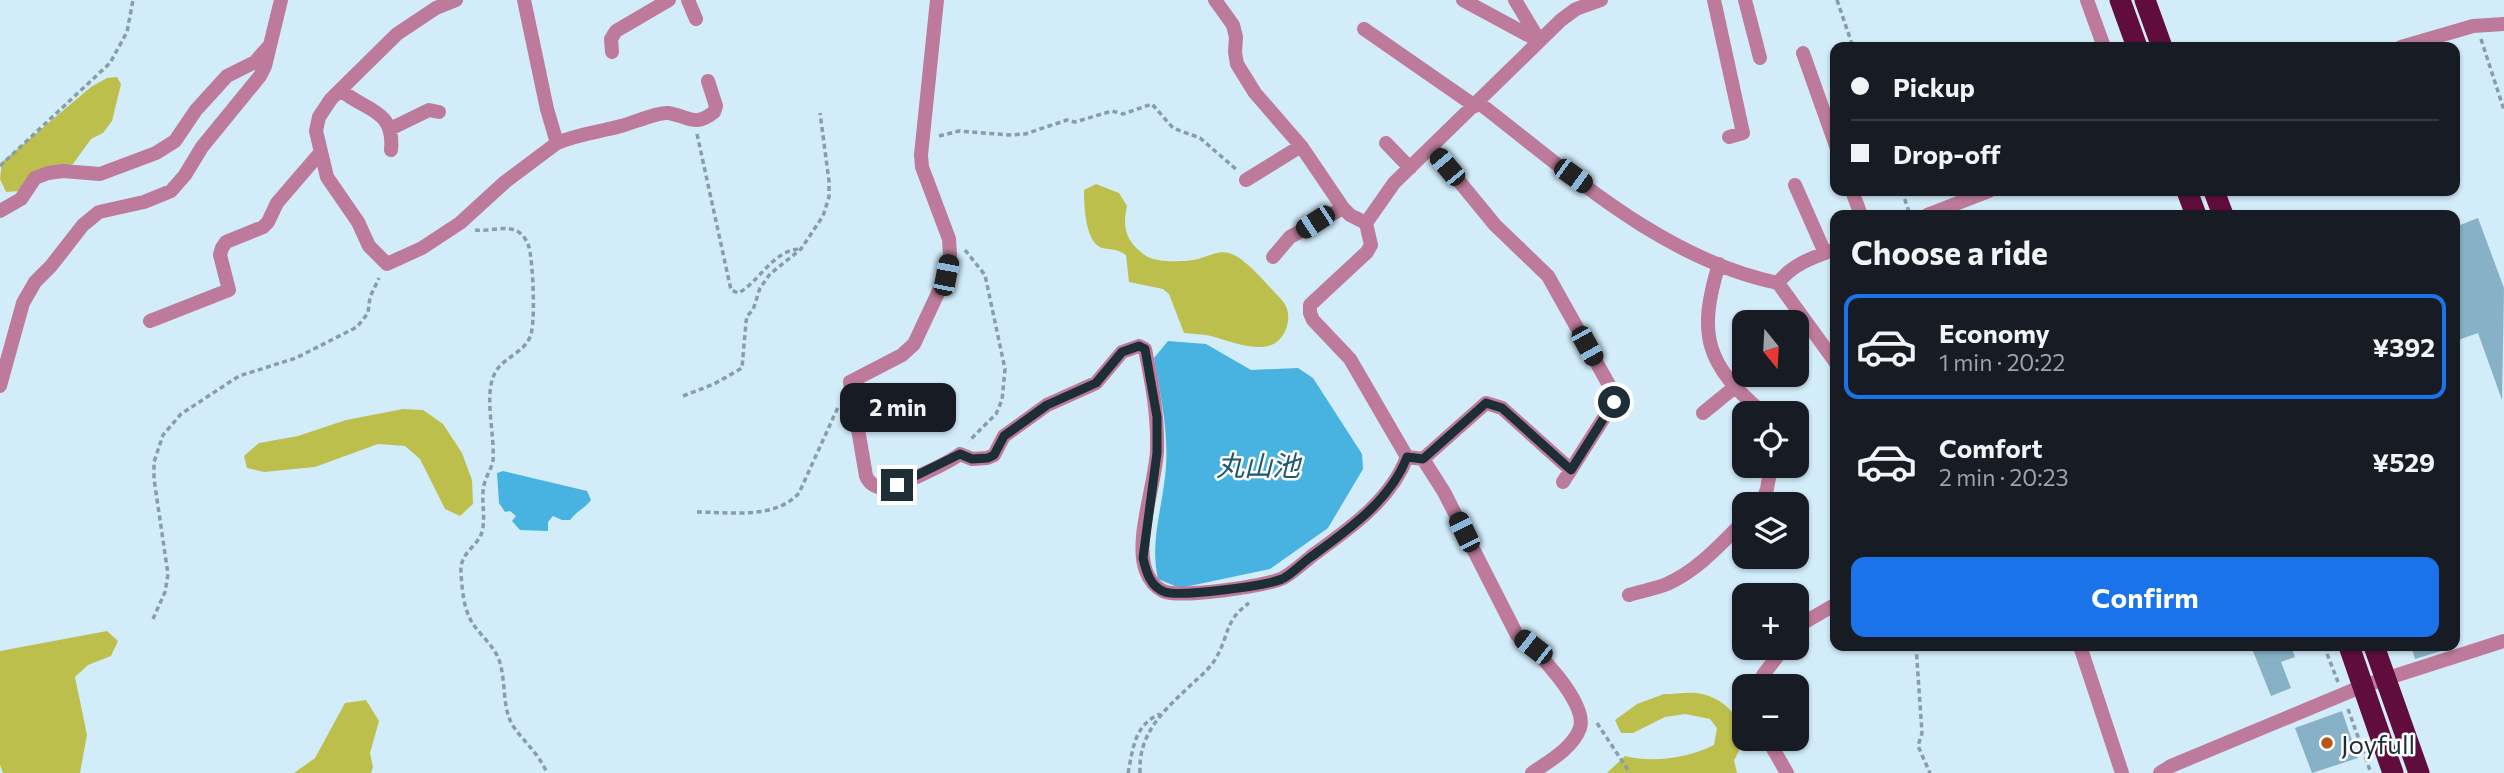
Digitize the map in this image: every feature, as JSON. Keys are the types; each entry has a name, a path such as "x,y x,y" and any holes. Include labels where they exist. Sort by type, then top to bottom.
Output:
{"highway":[{"path":"2120,0 2135,42"},
{"path":"2145,0 2160,42"},
{"path":"2351,651 2393,773"},
{"path":"2376,651 2419,773"}],"street":[{"path":"0,386 23,303 35,282 83,225 99,212 144,202 171,191 185,176 202,147 260,76 265,66 281,0"},
{"path":"456,0 436,8 397,34 341,90 320,117 316,131 327,177 351,210 369,246 387,264 422,248 460,223 505,182 557,143 574,136 667,113 694,122 708,117 716,106 708,81"},
{"path":"524,0 557,143"},
{"path":"612,52 611,39 616,31 669,0"},
{"path":"688,0 696,19"},
{"path":"937,0 922,167 948,239 950,255 946,275 914,344 902,355 850,382 866,476 874,486 884,488 897,485 960,454 972,459 994,455 1004,436 1047,405 1096,383 1122,352 1139,346 1145,349 1157,417 1157,453 1143,558 1145,570 1152,583 1164,592 1189,595 1282,579 1354,525 1400,474 1407,457"},
{"path":"1215,0 1233,25 1237,64 1255,93 1301,146 1342,208 1366,223"},
{"path":"1463,0 1539,41"},
{"path":"1515,0 1539,41"},
{"path":"1407,457 1350,359 1310,313 1310,304 1367,252 1371,245 1366,223 1394,183 1561,20 1576,9 1601,0"},
{"path":"1714,0 1722,70 1743,133 1730,137"},
{"path":"1745,0 1760,58"},
{"path":"2087,0 2102,42"},
{"path":"2418,42 2473,26 2504,24"},
{"path":"1364,29 1477,104 1636,223 1718,264 1750,277 1778,283 1830,355"},
{"path":"0,211 21,198 35,178 48,173 63,171 100,174 156,153 175,141 196,110 227,76 255,62 270,45"},
{"path":"1802,53 1830,130"},
{"path":"341,90 353,101 368,104 379,113 390,129 391,150"},
{"path":"390,129 429,110 439,112"},
{"path":"1386,143 1410,168"},
{"path":"1246,180 1301,146"},
{"path":"1407,457 1423,459 1486,403 1502,408 1567,476 1614,402 1614,392 1548,276 1495,225 1431,147"},
{"path":"150,321 229,290 220,255 222,248 226,242 263,227 277,203 320,153"},
{"path":"1778,283 1786,272 1796,265 1830,251 1795,185"},
{"path":"1935,210 1957,197"},
{"path":"1273,257 1290,237 1342,208"},
{"path":"1718,264 1710,291 1708,341 1714,357 1732,382"},
{"path":"1703,414 1734,387"},
{"path":"1736,387 1751,401"},
{"path":"1423,459 1444,492 1517,635 1533,647 1579,709 1580,727 1573,739 1532,773"},
{"path":"1629,595 1666,584 1685,574 1732,533"},
{"path":"1809,620 1830,607"},
{"path":"2160,773 2196,755 2363,685 2504,641"},
{"path":"2082,651 2122,773"},
{"path":"1774,751 1787,773"}],"path":[{"path":"0,166 110,63 127,32 133,0"},
{"path":"1837,0 1851,42"},
{"path":"2473,26 2480,34 2504,110"},
{"path":"923,140 959,131 1025,134 1067,120 1075,122 1112,111 1123,114 1152,104 1173,128 1200,138 1226,158 1246,180"},
{"path":"682,396 714,384 742,368 746,321 753,310 756,295 770,274 801,249 823,216 829,197 829,181 820,113"},
{"path":"694,122 731,290 738,293 744,290 769,265 793,249 801,249"},
{"path":"460,223 481,231 519,231 526,238 531,259 534,321 531,335 525,346 494,374 491,400 493,462 484,484 483,527 480,537 462,558 460,565 466,609 471,622 496,653 500,664 508,715 513,726 537,752 547,773"},
{"path":"948,239 960,243 985,275 1005,369 1002,400 996,414 965,445 960,454"},
{"path":"153,618 165,592 167,574 153,462 163,435 181,414 239,376 296,358 357,327 368,313 375,284 387,264"},
{"path":"696,512 770,510 792,500 799,493 850,382"},
{"path":"1140,773 1140,750 1145,738 1162,713 1216,659 1228,624 1238,611 1249,603"},
{"path":"1916,651 1922,733 1918,746 1930,773"},
{"path":"1128,773 1136,733 1151,718 1162,713"},
{"path":"1593,716 1630,773"}],"shaded area":[{"path":"117,77 121,84 112,121 103,133 91,139 73,164 54,169 19,191 6,192 0,179 2,162 91,87 107,78"},
{"path":"1096,184 1119,193 1127,206 1127,234 1146,256 1157,260 1179,261 1225,252 1249,266 1286,306 1288,321 1280,339 1263,347 1253,347 1211,336 1184,333 1169,294 1163,289 1129,282 1126,255 1100,247 1091,237 1086,221 1084,190"},
{"path":"403,409 423,410 443,424 462,453 472,480 473,504 460,516 445,509 420,459 405,446 378,444 315,467 264,472 247,468 244,456 259,443 298,436 346,420"},
{"path":"107,631 118,641 111,656 88,665 75,677 87,735 80,773 3,773 0,765 0,651"},
{"path":"1688,693 1702,694 1723,703 1732,712 1732,751 1738,751 1734,760 1737,773 1607,773 1625,756 1671,758 1714,745 1717,728 1710,719 1685,714 1665,717 1633,733 1621,733 1615,720 1637,704 1664,694"},
{"path":"366,700 379,721 370,753 373,767 371,773 294,773 315,758 345,703"}],"water":[{"name":"丸山池","path":"1168,341 1206,344 1251,370 1298,368 1313,378 1362,454 1363,469 1328,528 1270,569 1180,588 1158,579 1155,553 1165,477 1166,447 1154,358"},
{"path":"503,471 587,491 591,500 570,520 553,516 548,522 548,531 520,530 512,521 516,516 510,511 505,512 499,503 497,473"}],"building":[{"path":"2478,218 2504,288 2502,400 2478,333 2460,339 2460,225"},
{"path":"2253,651 2293,651 2295,657 2281,662 2291,688 2271,696"},
{"path":"2413,651 2441,651 2415,659"},
{"name":"Joyfull","path":"2342,711 2358,758 2312,773 2295,728"}],"place":[{"name":"Joyfull","path":"2327,743"}],"route":[{"path":"897,485 960,454 972,459 994,455 1004,436 1047,405 1096,383 1122,352 1139,346 1145,349 1157,417 1157,453 1145,532 1145,570 1152,583 1164,592 1189,595 1282,579 1354,525 1387,491 1400,474 1407,457 1423,459 1486,403 1502,408 1571,470 1614,402"}]}
